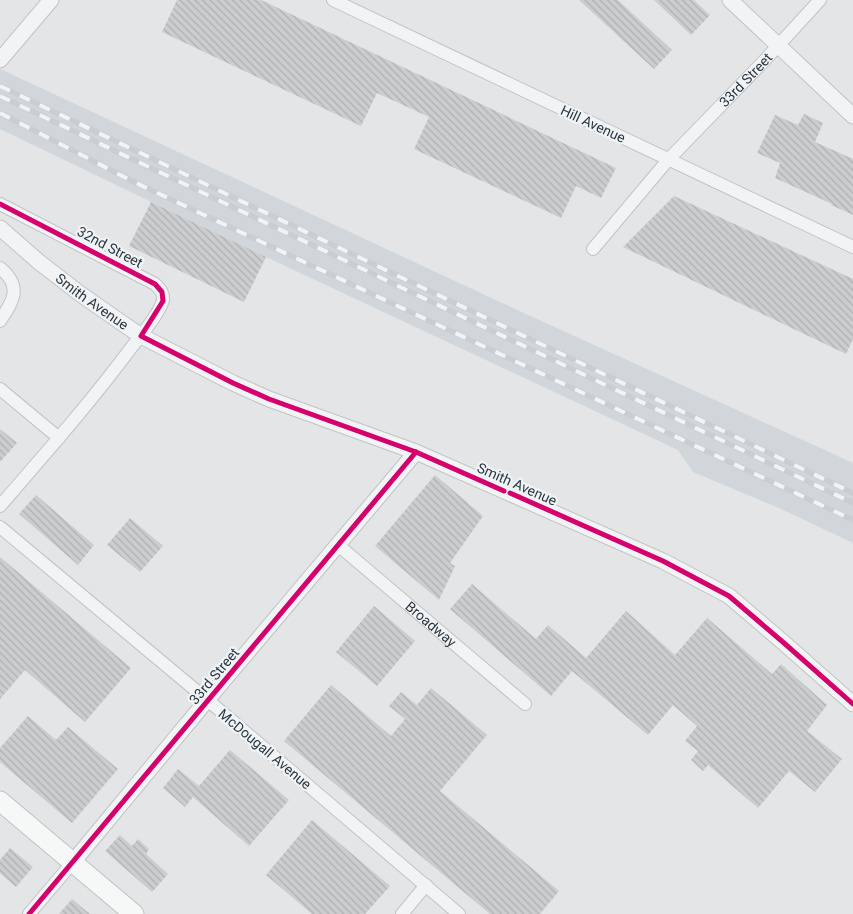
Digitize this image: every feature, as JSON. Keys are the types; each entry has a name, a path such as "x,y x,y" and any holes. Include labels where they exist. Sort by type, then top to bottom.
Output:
{"main road":[{"path":"0,801 134,914"}],"street":[{"path":"0,60 51,0"},
{"name":"Hill Avenue","path":"333,0 853,247"},
{"path":"730,0 853,116"},
{"name":"33rd Street","path":"593,249 668,160 779,46 820,0"},
{"name":"32nd Street","path":"0,204 155,284 162,292 163,301 141,336 59,438 0,506"},
{"name":"Smith Avenue","path":"0,228 66,283 141,336 233,383 269,399 416,452 663,561 729,596 853,704"},
{"path":"0,268 12,283 14,292 13,302 0,321"},
{"path":"0,389 59,438"},
{"name":"33rd Street","path":"29,914 416,452"},
{"name":"McDougall Avenue","path":"0,527 459,914"},
{"name":"Broadway","path":"338,544 525,704"},
{"path":"402,914 426,885"}],"shaded area":[{"path":"0,69 500,302 853,463 853,543 779,508 693,472 678,450 266,257 0,129"}],"building":[{"path":"177,0 261,0 616,168 601,198 576,186 561,218 414,149 429,117 377,93 361,126 162,32"},
{"path":"579,0 618,0 672,50 654,69"},
{"path":"654,0 694,0 710,15 691,35"},
{"path":"804,114 823,123 815,142 853,159 853,215 775,178 780,163 757,153 775,115 798,125"},
{"path":"674,196 853,279 853,339 846,354 623,247"},
{"path":"151,202 266,257 244,302 129,246"},
{"path":"0,429 17,443 0,462"},
{"path":"435,475 483,516 450,563 455,566 439,600 375,546"},
{"path":"36,495 94,545 78,565 19,514"},
{"path":"130,518 163,546 140,572 107,545"},
{"path":"0,557 131,668 85,722 25,670 0,699"},
{"path":"472,584 536,639 548,625 586,658 626,611 675,655 707,618 772,674 781,664 827,705 807,731 842,759 815,792 789,771 758,808 708,765 703,771 691,760 698,751 685,741 697,726 673,705 648,735 572,671 551,696 450,609"},
{"path":"374,606 415,641 377,686 336,652"},
{"path":"331,685 391,736 405,719 389,706 401,692 417,705 431,688 487,735 440,791 559,891 540,914 490,914 284,741"},
{"path":"28,716 56,740 68,727 118,769 72,823 0,762 0,748"},
{"path":"230,750 289,800 249,846 193,797 185,807 163,788 178,769 199,786"},
{"path":"312,820 390,886 365,914 312,914 266,875"},
{"path":"120,835 132,846 138,839 149,849 146,854 168,874 152,892 105,851"},
{"path":"10,848 33,867 16,887 0,873 0,860"},
{"path":"72,899 90,914 59,914"}],"railway":[{"path":"0,86 853,493"},
{"path":"0,96 853,503"},
{"path":"0,113 134,182 853,520"}],"cycle path":[{"path":"0,204 155,284 162,292 163,301 141,336 233,383 269,399 416,452 504,491"},
{"path":"29,914 416,452"},
{"path":"510,493 663,561 729,596 853,704"}]}
